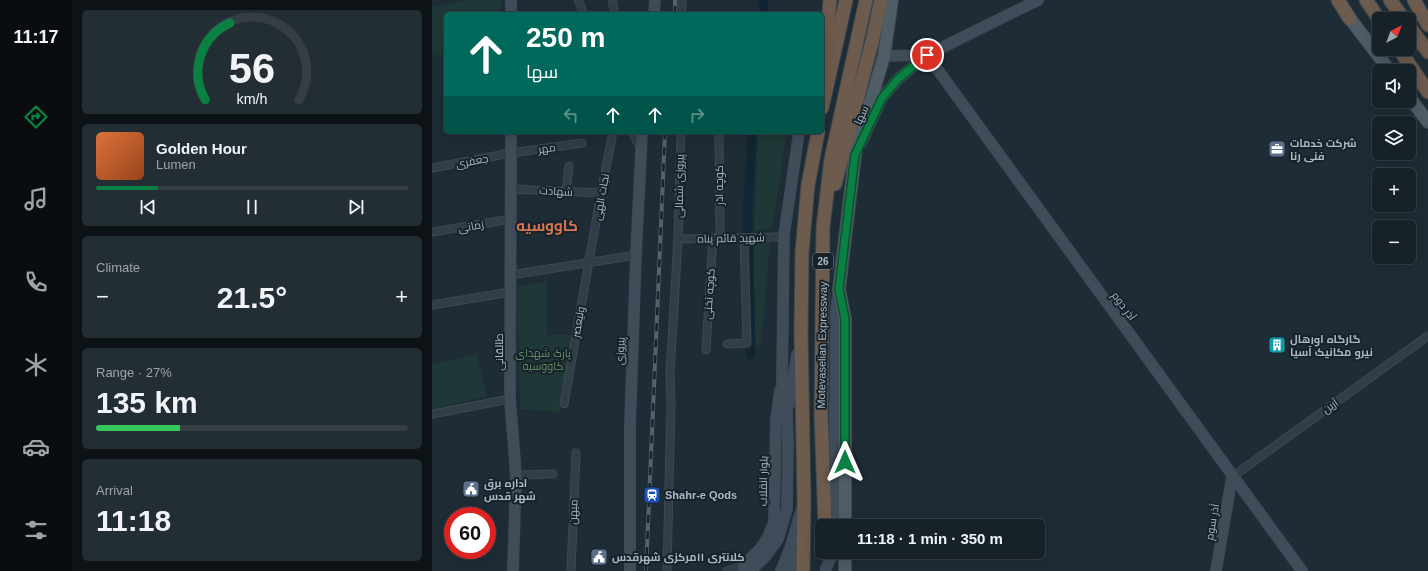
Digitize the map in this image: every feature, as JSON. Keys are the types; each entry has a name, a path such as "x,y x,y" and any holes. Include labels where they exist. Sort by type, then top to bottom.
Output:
{"highway":[{"path":"824,52 827,37 829,0"},
{"path":"824,99 846,0"},
{"name":"Motevaselian Expressway","path":"825,519 821,414 823,227 831,159 866,0"},
{"path":"823,227 872,42 881,0"},
{"path":"1337,0 1350,19"},
{"path":"1366,0 1374,12"},
{"path":"1390,0 1399,12"},
{"path":"1414,0 1428,25"},
{"path":"1416,36 1428,52"},
{"path":"1404,56 1428,92"},
{"name":"Motevaselian Expressway","path":"803,571 804,500 801,332 802,252 808,185 818,134"},
{"path":"826,559 826,571"}],"main road":[{"path":"862,124 872,97 884,56 892,0"},
{"path":"1419,0 1428,12"},
{"path":"1350,19 1385,64"},
{"path":"845,519 845,319 839,289 855,155 862,124 872,42"},
{"path":"1416,106 1428,122"},
{"path":"845,559 845,571"}],"street":[{"path":"511,0 511,12"},
{"path":"578,0 583,12"},
{"path":"612,0 614,11"},
{"path":"654,12 655,0"},
{"path":"682,0 682,12"},
{"path":"824,15 829,0"},
{"name":"سها","path":"855,155 882,98 898,79 927,55 1038,0"},
{"name":"سها","path":"884,56 927,55"},
{"name":"آذر دوم","path":"927,55 1232,477 1302,571"},
{"name":"طالقانی","path":"511,134 510,399 516,475 513,571"},
{"name":"نجات الهی","path":"589,263 613,134"},
{"path":"633,134 641,148"},
{"name":"پیروزی","path":"630,571 630,426 642,134"},
{"name":"پیروزی شمالی","path":"667,571 671,405 670,373 678,239 681,134"},
{"name":"کوچه اذر","path":"716,238 719,134"},
{"path":"727,571 746,569 765,557 778,539 788,509 787,413 782,381 784,235 799,134"},
{"name":"مهر","path":"512,153 582,143"},
{"name":"جعفری","path":"432,168 512,153"},
{"path":"566,191 569,166"},
{"name":"شهادت","path":"511,189 601,193"},
{"name":"زمانی","path":"432,232 511,219"},
{"name":"شهید قائم پناه","path":"678,239 774,237 784,235"},
{"name":"کوچه تختی","path":"706,350 716,238"},
{"path":"727,344 747,343 744,238"},
{"path":"511,275 636,255"},
{"name":"ولیعصر","path":"564,404 589,263"},
{"path":"834,519 836,310 839,289"},
{"path":"432,305 511,292"},
{"path":"787,413 801,332"},
{"name":"آرین","path":"1232,477 1428,336"},
{"name":"بلوار انقلاب","path":"746,569 767,539 774,522 776,419 782,381"},
{"path":"432,414 510,399"},
{"name":"میهن","path":"571,571 576,454"},
{"path":"516,475 553,474"},
{"name":"آذر سوم","path":"1216,571 1232,477"},
{"path":"781,571 791,546 804,500"},
{"path":"791,546 791,571"},
{"path":"826,571 830,559"}],"green space":[{"path":"466,0 502,0 501,12 444,12 444,54 432,56 432,7"},
{"path":"758,134 787,134 772,229 754,231"},
{"path":"754,243 770,243 761,345 754,346"},
{"name":"پارک شهدای کاووسیه","path":"547,281 547,335 571,335 559,412 520,409 517,286"},
{"path":"477,354 487,396 432,409 432,364"}],"waterway":[{"path":"763,12 764,0"},
{"path":"748,203 752,138"},
{"path":"748,206 748,231"},
{"path":"749,240 749,269"},
{"path":"749,271 750,301"},
{"path":"750,305 751,354"}],"railway":[{"path":"675,0 675,12"},
{"path":"646,571 665,134"}],"place":[{"name":"شرکت خدمات فنی رنا","path":"1277,149"},
{"name":"گارگاه اورهال نیرو مکانیک آسیا","path":"1277,345"},
{"name":"اداره برق شهر قدس","path":"471,489"},
{"name":"Shahr-e Qods","path":"652,495"},
{"name":"کلانتری ۱۱مرکزی شهرقدس","path":"599,557"}],"district":[{"name":"کاووسیه","path":"547,226"}],"route":[{"path":"845,462 845,319 839,289 855,155 882,98 898,79 927,55"}]}
